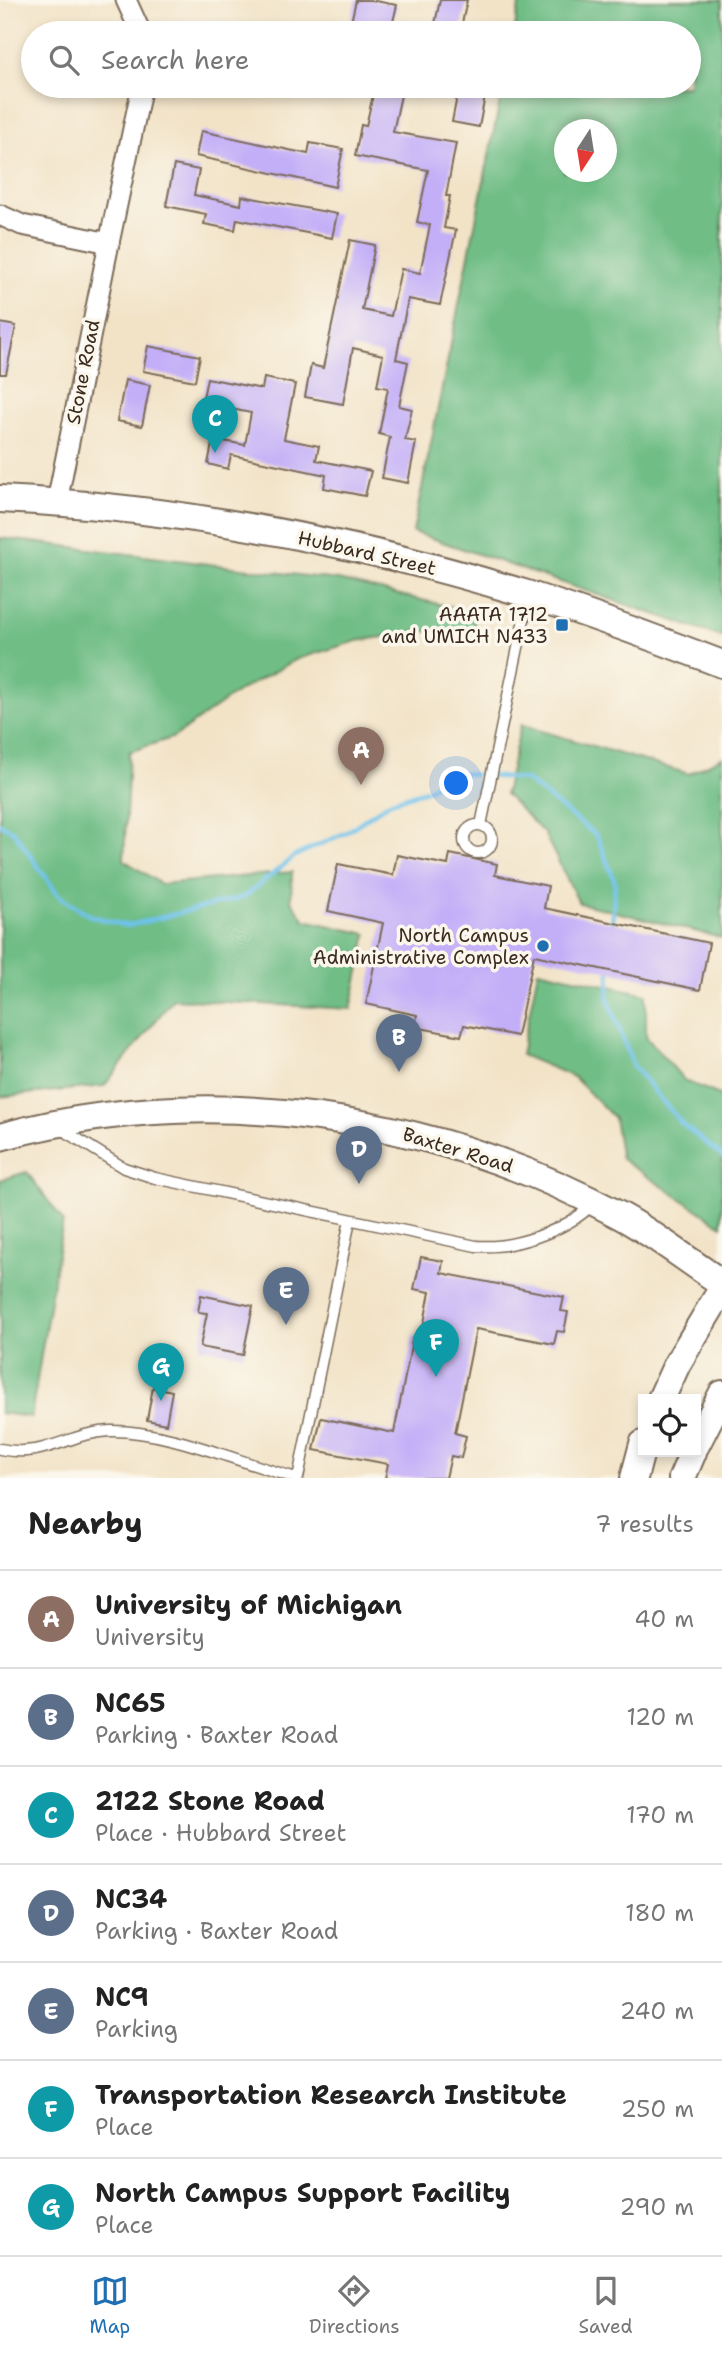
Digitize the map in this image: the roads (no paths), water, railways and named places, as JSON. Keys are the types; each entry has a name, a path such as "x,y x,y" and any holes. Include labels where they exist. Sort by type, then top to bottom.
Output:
{"street":[{"path":"126,0 136,21"},
{"name":"Stone Road","path":"57,502 139,98"},
{"path":"0,215 22,225 109,243"},
{"name":"Hubbard Street","path":"0,499 57,502 175,515 286,534 405,561 529,595 722,664"},
{"name":"Baxter Road","path":"0,1137 54,1124 105,1116 179,1110 248,1110 321,1117 406,1133 478,1153 595,1202 642,1228 722,1283"},
{"path":"663,1394 677,1364 722,1289"},
{"path":"701,1436 722,1394"},
{"path":"634,1478 640,1457"},
{"path":"682,1478 691,1457"}],"lane":[{"path":"481,825 529,595"},
{"path":"54,1124 124,1168 155,1178 476,1246 499,1246 530,1239 573,1220 595,1202"},
{"path":"0,1448 32,1452 79,1437 109,1431 158,1437 208,1449 258,1468 298,1478 350,1220"}],"waterway":[{"path":"0,824 13,831 59,896 91,916 127,926 244,897 295,856 345,833 390,802 429,789 452,772 526,780 597,836 615,882 612,927"},
{"path":"610,968 608,998 633,1066 683,1125 722,1156"}],"place":[{"name":"2122 Stone Road","path":"215,453"},
{"name":"AAATA 1712 and UMICH N433","path":"562,625"},
{"name":"University of Michigan","path":"361,785"},
{"name":"North Campus Administrative Complex","path":"543,946"},
{"name":"NC65","path":"399,1072"},
{"name":"NC34","path":"359,1184"},
{"name":"NC9","path":"286,1325"},
{"name":"Transportation Research Institute","path":"436,1377"},
{"name":"North Campus Support Facility","path":"161,1401"}]}
